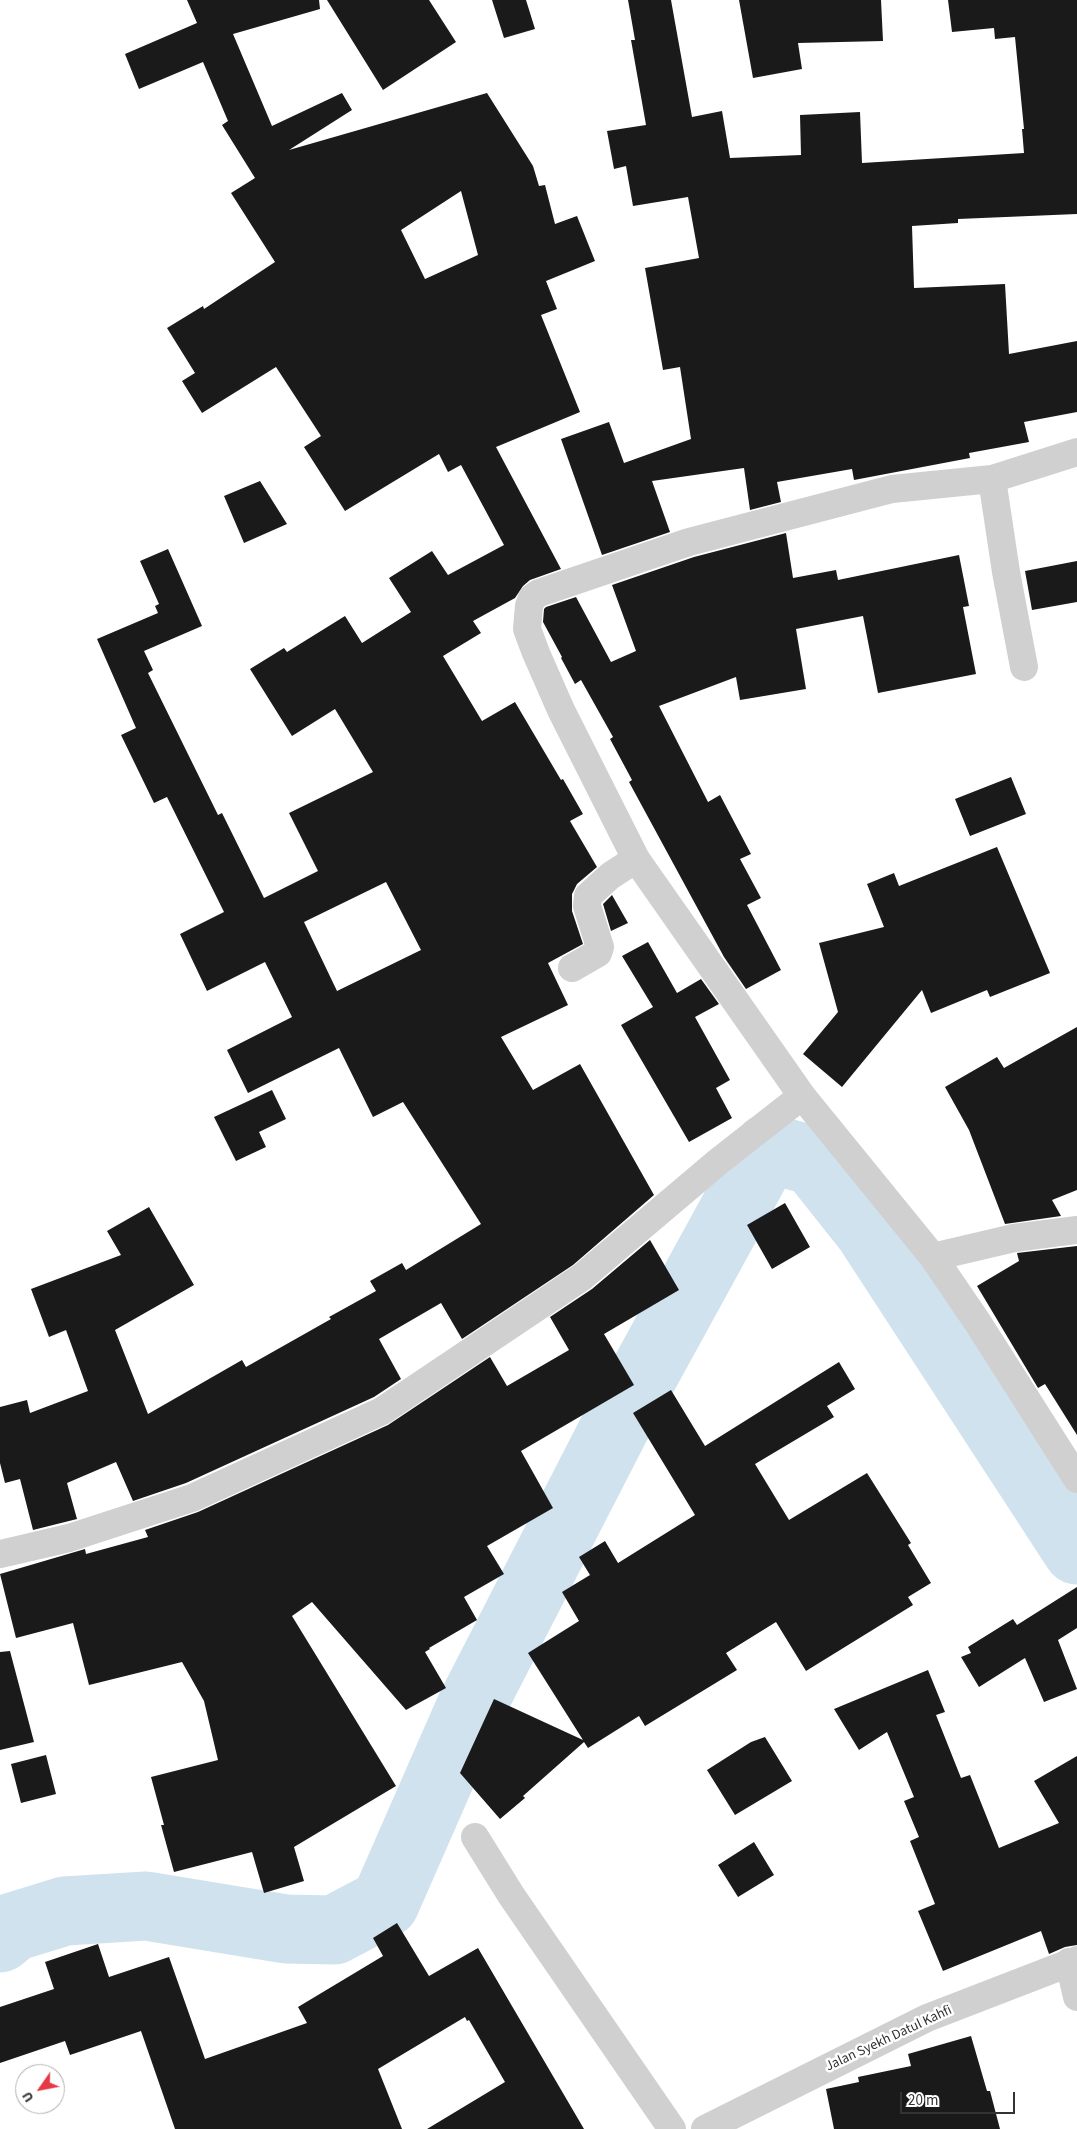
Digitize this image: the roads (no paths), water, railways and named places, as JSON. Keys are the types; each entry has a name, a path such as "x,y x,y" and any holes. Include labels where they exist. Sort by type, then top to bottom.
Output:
{"street":[{"path":"1077,452 992,479 892,490 699,539 539,593 532,598 527,629 561,710 636,859 802,1096 933,1257 978,1323 1077,1479"},
{"path":"992,479 1006,572 1024,667"},
{"path":"572,968 598,953 600,947 587,906 588,896 610,876 636,859"},
{"path":"0,1554 70,1538 192,1498 382,1411 582,1277 719,1160 802,1096"},
{"path":"933,1257 1014,1238 1077,1230"},
{"path":"476,1837 511,1895 672,2129"},
{"path":"1073,1961 1077,1997"},
{"name":"Jalan Syekh Datul Kahfi","path":"705,2129 927,2018 1073,1961"}],"waterway":[{"path":"0,1938 13,1927 65,1911 146,1906 286,1929 334,1930 385,1903 470,1709 615,1427 768,1148 814,1161 868,1229 1077,1550"}]}
